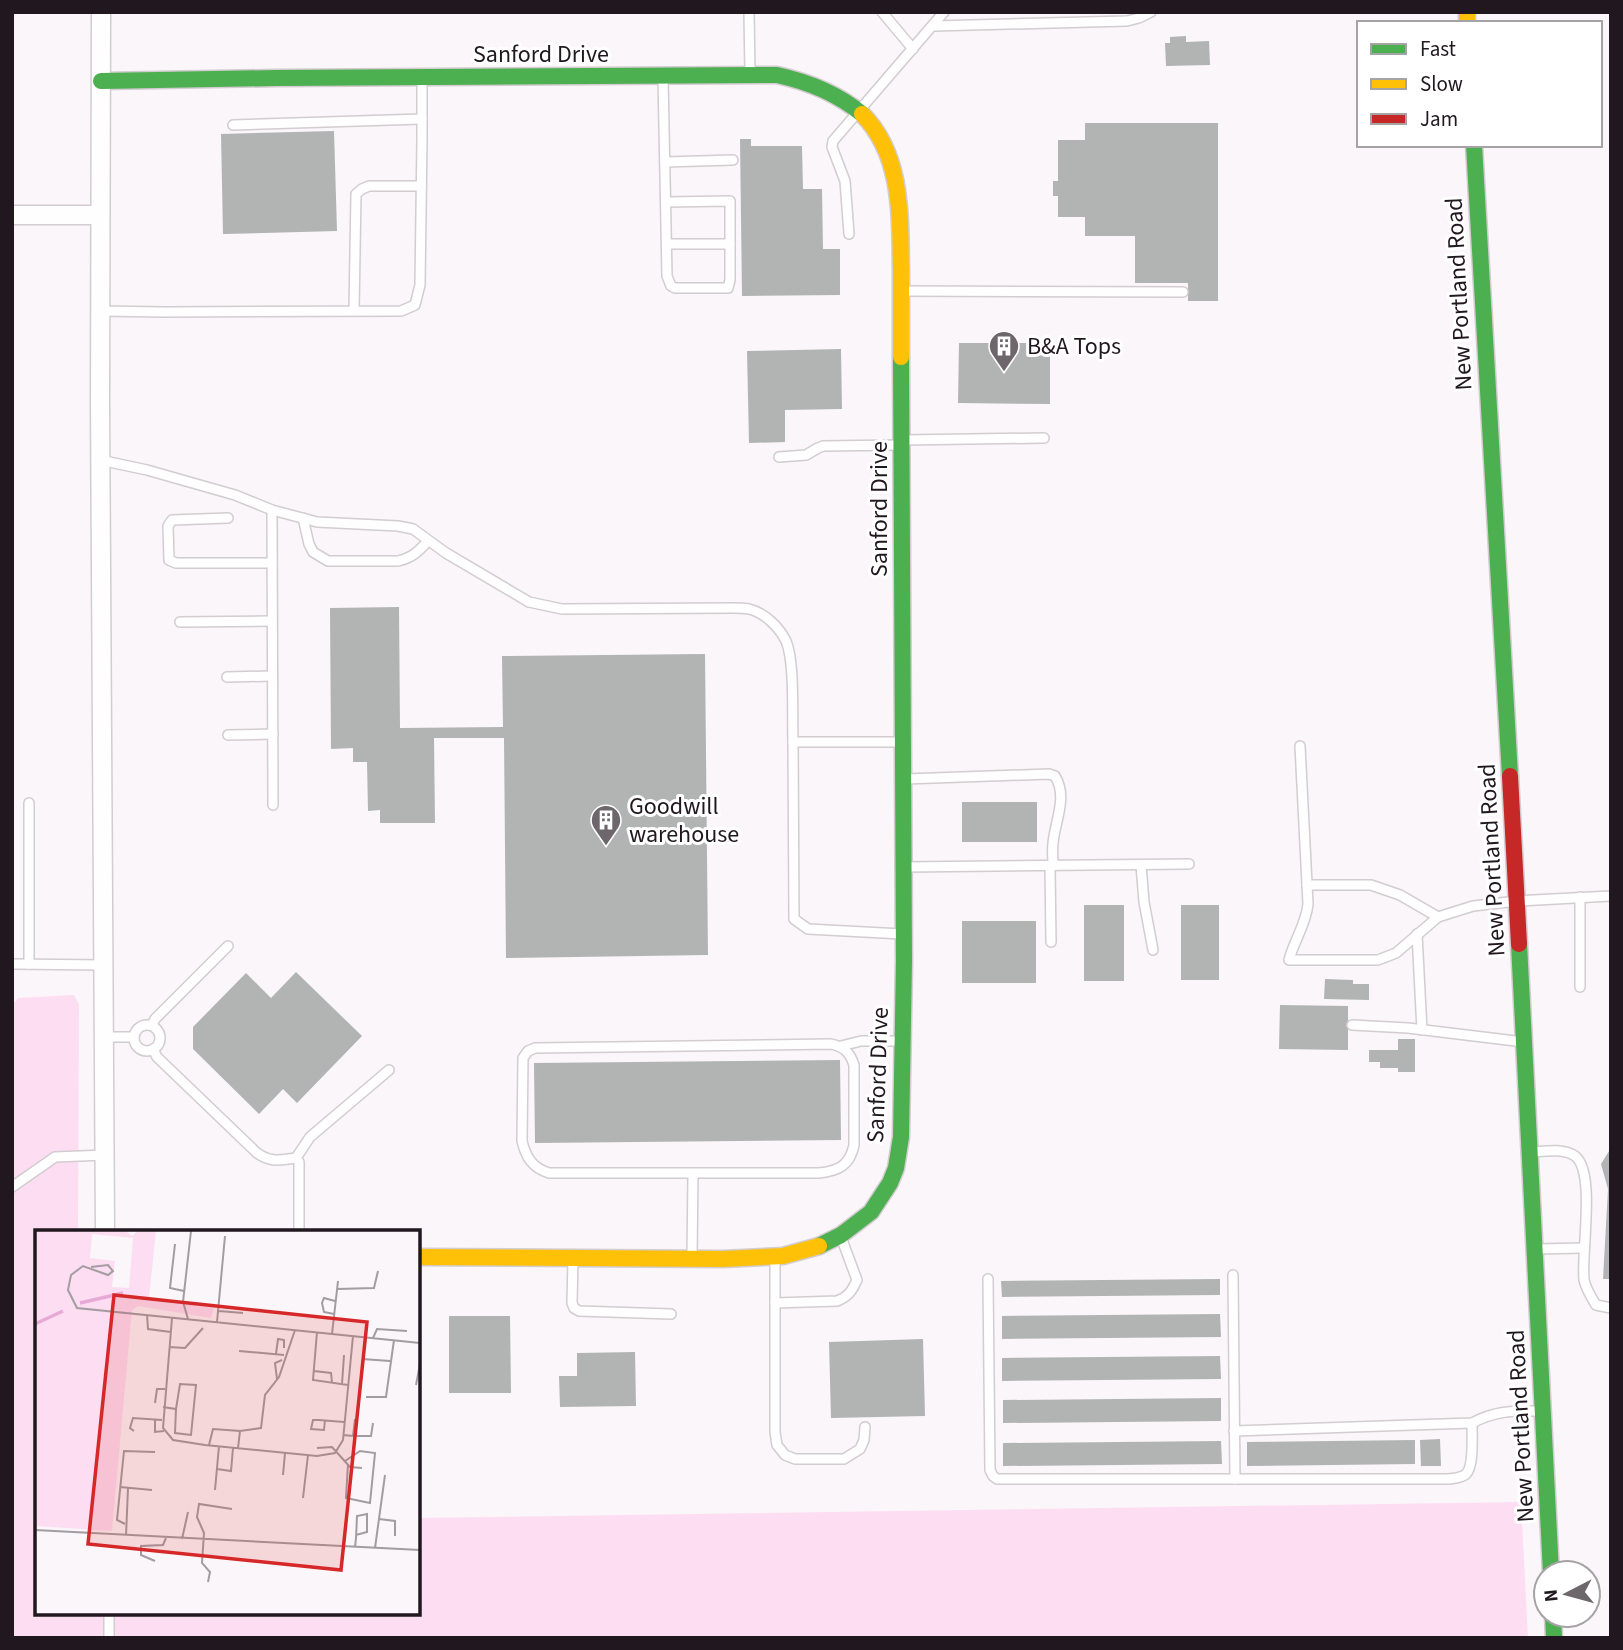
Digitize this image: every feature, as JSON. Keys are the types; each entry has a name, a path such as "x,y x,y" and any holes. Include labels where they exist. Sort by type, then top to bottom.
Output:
{"street":[{"path":"101,12 100,460 105,1230"},
{"name":"Sanford Drive","path":"101,81 777,75 816,85 834,93 859,112 883,141 896,186 901,291 904,934 901,1137 896,1168 886,1190 871,1212 823,1245 783,1256 692,1259 420,1257"},
{"name":"New Portland Road","path":"1474,147 1531,1152 1550,1559"},
{"path":"12,215 100,215"}],"lane":[{"path":"749,12 750,76"},
{"path":"882,12 913,48"},
{"path":"849,234 845,181 832,147 834,141 944,12"},
{"path":"934,26 1127,21 1151,12"},
{"path":"663,76 667,275 671,286 675,288 725,289 730,286 730,201 666,202"},
{"path":"100,311 401,311 415,305 420,285 422,77"},
{"path":"233,125 422,119"},
{"path":"665,162 733,160"},
{"path":"354,310 356,194 369,187 422,186"},
{"path":"667,244 730,244"},
{"path":"901,291 1183,292"},
{"path":"779,457 806,455 823,446 1044,438"},
{"path":"100,460 148,470 317,522 398,526 413,530 510,592 544,607 732,608 749,609 759,613 780,632 787,644 790,663 794,919 808,929 904,934"},
{"path":"272,510 273,805"},
{"path":"228,518 172,520 168,526 169,560 176,564 272,563"},
{"path":"303,518 313,552 328,561 398,561 408,559 428,541"},
{"path":"180,622 272,621"},
{"path":"227,677 272,676"},
{"path":"228,735 273,734"},
{"path":"793,742 903,742"},
{"path":"1300,746 1307,916 1289,960 1378,960 1396,953 1438,917 1473,906 1611,896"},
{"path":"903,779 1049,774 1055,776 1060,792 1051,866 1051,942"},
{"path":"29,803 29,964"},
{"path":"903,867 1189,864"},
{"path":"1141,865 1144,902 1153,950"},
{"path":"1307,886 1371,885 1400,895 1438,917"},
{"path":"1580,897 1580,987"},
{"path":"1417,934 1422,1030"},
{"path":"152,1025 228,946"},
{"path":"12,964 103,965"},
{"path":"152,1025 159,1031 159,1044 145,1051 135,1044 134,1037 139,1027 152,1025"},
{"path":"1352,1025 1525,1042"},
{"path":"104,1037 134,1037"},
{"path":"841,1046 851,1055 855,1065 854,1145 852,1155 837,1169 819,1173 549,1174 539,1170 525,1153 523,1058 528,1051 535,1048 841,1046 861,1041 903,1041"},
{"path":"153,1049 157,1057 257,1153 272,1161 296,1158 310,1137 389,1070"},
{"path":"1531,1152 1556,1150 1573,1154 1582,1162 1586,1194 1584,1281 1596,1305 1611,1308"},
{"path":"12,1187 55,1157 105,1155"},
{"path":"296,1158 299,1162 299,1230"},
{"path":"692,1259 693,1172"},
{"path":"775,1303 837,1301 852,1291 857,1280 841,1235"},
{"path":"1535,1249 1584,1248"},
{"path":"775,1256 777,1445 785,1455 795,1459 844,1459 860,1449 864,1440 864,1427"},
{"path":"573,1257 572,1303 579,1311 671,1314"},
{"path":"1233,1275 1234,1479"},
{"path":"988,1279 990,1470 997,1479 1449,1479 1462,1476 1469,1469 1472,1423"},
{"path":"1234,1431 1472,1423 1497,1412 1543,1410"},
{"path":"109,1615 109,1638"}],"shaded area":[{"path":"74,995 79,1005 78,1230 35,1230 35,1615 420,1615 420,1518 1521,1502 1528,1638 12,1638 12,1005 18,998"}],"building":[{"path":"1186,36 1186,42 1209,41 1210,65 1166,66 1165,43 1170,43 1170,37"},
{"path":"1085,123 1218,123 1218,301 1188,301 1188,283 1135,283 1135,236 1085,236 1085,217 1058,217 1058,196 1053,196 1053,181 1058,181 1058,140 1085,140"},
{"path":"334,131 337,231 223,234 221,134"},
{"path":"740,139 751,139 751,146 802,146 803,189 822,189 823,249 840,249 840,295 742,296"},
{"name":"B&A Tops","path":"959,343 1050,343 1050,404 958,403"},
{"path":"841,349 842,409 785,410 785,442 749,443 747,351"},
{"name":"Goodwill warehouse","path":"399,607 400,728 503,727 502,656 705,654 708,955 506,958 504,738 434,738 435,823 380,823 380,810 368,811 367,762 353,762 353,748 331,749 330,608"},
{"path":"962,802 1037,802 1037,842 962,842"},
{"path":"1084,905 1124,905 1124,981 1084,981"},
{"path":"1181,905 1219,905 1219,980 1181,980"},
{"path":"962,921 1036,921 1036,983 962,983"},
{"path":"296,972 362,1036 297,1103 283,1089 259,1114 193,1049 193,1027 246,973 271,998"},
{"path":"1325,979 1353,980 1353,984 1369,984 1369,1000 1324,999"},
{"path":"1280,1005 1348,1006 1348,1050 1279,1049"},
{"path":"1398,1039 1415,1039 1415,1072 1398,1072 1398,1068 1380,1068 1380,1062 1369,1062 1369,1050 1398,1050"},
{"path":"840,1060 841,1140 535,1143 534,1063"},
{"path":"1611,1148 1611,1279 1603,1279 1608,1189 1601,1164"},
{"path":"1220,1279 1220,1295 1002,1297 1001,1281"},
{"path":"1220,1314 1221,1337 1002,1339 1002,1316"},
{"path":"449,1316 510,1316 511,1393 449,1393"},
{"path":"923,1339 925,1416 831,1418 829,1342"},
{"path":"635,1352 636,1406 560,1407 559,1376 577,1376 577,1353"},
{"path":"1220,1356 1221,1379 1002,1381 1002,1358"},
{"path":"1221,1398 1221,1421 1003,1423 1003,1400"},
{"path":"1440,1439 1441,1466 1421,1466 1420,1440"},
{"path":"1415,1440 1415,1464 1247,1466 1247,1442"},
{"path":"1221,1441 1222,1464 1003,1466 1003,1443"}],"traffic: fast":[{"path":"101,81 777,75 822,89 862,114"},
{"path":"1474,147 1510,776"},
{"path":"819,1246 841,1235 871,1212 890,1183 896,1168 901,1137 904,961 901,357"},
{"path":"1519,944 1550,1559"},
{"path":"1554,1629 1554,1638"}],"traffic: slow":[{"path":"1467,12 1467,21"},
{"path":"862,114 885,148 897,188 901,357"},
{"path":"420,1257 723,1259 783,1256 819,1246"}],"traffic: jam":[{"path":"1510,776 1519,944"}],"place":[{"name":"B&A Tops","path":"1004,373"},
{"name":"Goodwill warehouse","path":"606,847"}]}
